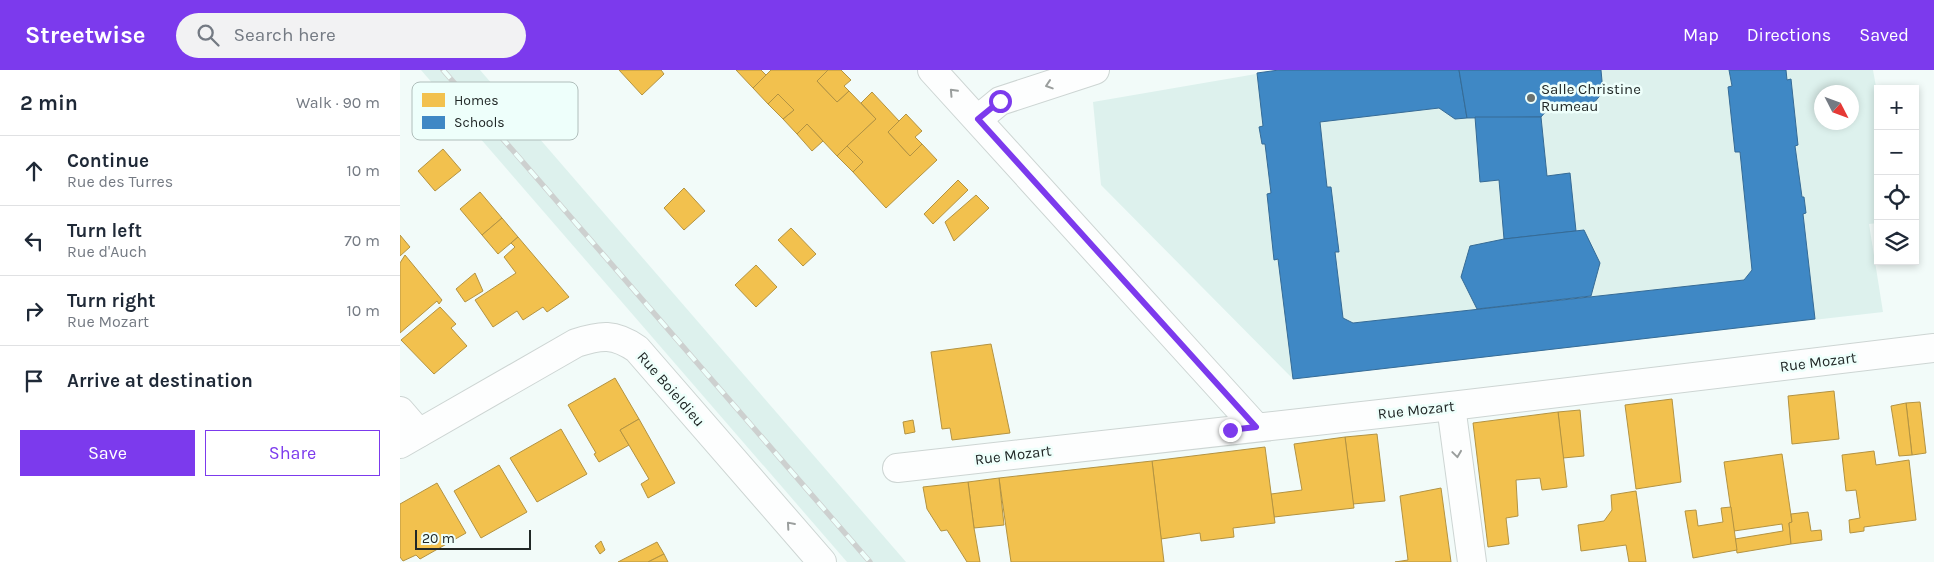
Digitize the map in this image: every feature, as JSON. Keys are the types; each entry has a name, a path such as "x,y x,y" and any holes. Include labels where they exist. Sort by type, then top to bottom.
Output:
{"street":[{"path":"932,70 1256,427"},
{"path":"978,119 1000,101 1095,70"},
{"name":"Rue Boieldieu","path":"409,439 576,343 602,336 615,337 626,341 637,350 822,562"},
{"name":"Rue Mozart","path":"897,468 1451,406 1934,348"},
{"path":"1451,406 1472,562"},
{"path":"400,411 409,439"}],"shaded area":[{"path":"421,70 480,70 490,82 431,82"},
{"path":"1279,70 1873,70 1876,85 1874,85 1874,223 1869,224 1874,265 1883,312 1293,379 1101,185 1093,102"},
{"path":"482,140 541,140 906,562 847,562"}],"building: Homes":[{"path":"619,70 661,70 664,74 642,95"},
{"path":"736,70 761,70 766,75 753,88"},
{"path":"771,70 828,70 817,81 837,102 849,91 876,119 837,156 807,124 797,134 783,119 794,110 778,94 768,104 753,88"},
{"path":"828,70 841,70 851,80 844,86 849,91 837,102 817,81"},
{"path":"872,92 899,121 888,132 910,156 922,144 937,160 886,208 853,172 863,162 847,146 876,119 861,103"},
{"path":"778,94 794,110 783,119 768,104"},
{"path":"906,114 922,131 915,137 922,144 910,156 888,132"},
{"path":"807,124 823,141 812,151 797,134"},
{"path":"847,146 863,162 853,172 837,156"},
{"path":"443,149 461,170 435,191 418,171"},
{"path":"958,180 968,190 933,224 924,214"},
{"path":"684,188 705,211 684,230 664,208"},
{"path":"480,192 502,218 482,235 460,209"},
{"path":"976,195 989,208 954,241 945,222"},
{"path":"502,218 518,237 498,254 482,235"},
{"path":"791,228 816,254 803,266 778,240"},
{"path":"400,235 410,247 400,256"},
{"path":"518,237 569,297 547,312 543,307 523,320 517,311 493,327 475,300 516,273 504,257 515,247 511,243"},
{"path":"405,255 442,300 439,304 437,301 400,333 400,263"},
{"path":"756,265 777,287 756,307 735,285"},
{"path":"475,273 483,291 465,302 456,289"},
{"path":"440,307 456,324 451,328 467,346 434,374 401,340"},
{"path":"991,344 1010,433 952,440 950,428 942,429 931,352"},
{"path":"615,378 639,419 620,430 629,445 599,462 594,454 596,453 568,405"},
{"path":"1834,391 1839,439 1792,444 1788,396"},
{"path":"1672,399 1681,482 1636,489 1625,405"},
{"path":"1920,402 1926,453 1912,455 1906,403"},
{"path":"1906,403 1912,455 1899,456 1891,406"},
{"path":"1580,410 1584,456 1563,458 1558,412"},
{"path":"1558,412 1567,487 1542,490 1540,478 1516,480 1518,516 1506,518 1509,544 1488,547 1473,423"},
{"path":"639,419 675,483 648,498 641,484 649,479 620,430"},
{"path":"913,420 915,432 905,434 903,422"},
{"path":"561,429 587,474 537,502 510,458"},
{"path":"1377,434 1385,501 1353,504 1345,437"},
{"path":"1345,437 1354,508 1274,517 1271,494 1302,490 1294,444"},
{"path":"1265,447 1275,523 1233,528 1234,537 1201,541 1200,533 1161,539 1152,461"},
{"path":"1874,451 1876,465 1909,460 1916,520 1864,527 1864,531 1850,533 1849,520 1860,518 1856,490 1846,491 1842,455"},
{"path":"1782,454 1792,522 1789,523 1791,544 1737,553 1735,539 1783,531 1782,524 1734,531 1724,462"},
{"path":"1152,461 1164,562 1011,562 999,478"},
{"path":"499,465 527,512 481,538 454,491"},
{"path":"999,478 1004,525 974,528 968,482"},
{"path":"968,482 980,562 967,562 947,530 941,531 927,509 923,487"},
{"path":"437,483 466,533 420,559 416,555 403,561 400,557 400,504"},
{"path":"1441,488 1451,562 1395,562 1408,560 1400,496"},
{"path":"1636,491 1646,562 1629,562 1626,545 1581,551 1578,525 1604,521 1612,510 1611,495"},
{"path":"1731,507 1737,550 1693,558 1685,511 1696,510 1698,526 1723,522 1721,508"},
{"path":"1808,512 1811,531 1821,530 1822,540 1791,544 1789,523 1792,522 1791,514"},
{"path":"601,541 605,550 600,554 595,546"},
{"path":"657,542 664,554 648,562 618,562"},
{"path":"664,554 668,562 648,562"}],"building: Schools":[{"path":"1279,70 1459,70 1467,118 1455,119 1439,108 1320,122 1327,187 1331,187 1339,252 1335,252 1343,318 1353,323 1744,280 1752,270 1740,152 1735,152 1728,87 1732,86 1729,70 1786,70 1787,80 1791,79 1798,145 1795,146 1806,213 1803,214 1815,319 1293,379 1278,259 1274,260 1267,194 1271,193 1265,144 1262,144 1259,127 1263,126 1257,73"},
{"name":"Salle Christine Rumeau","path":"1459,70 1601,70 1603,92 1593,104 1549,108 1541,117 1467,118"},
{"path":"1475,117 1541,117 1547,176 1570,173 1576,231 1504,239 1499,180 1480,182"},
{"path":"1584,230 1600,263 1591,296 1477,309 1461,277 1470,246 1504,239"}],"railway":[{"path":"443,70 453,82"},
{"path":"504,140 870,562"}],"place":[{"name":"Salle Christine Rumeau","path":"1531,98"}],"route":[{"path":"1000,101 978,119 1256,427 1230,430"}]}
